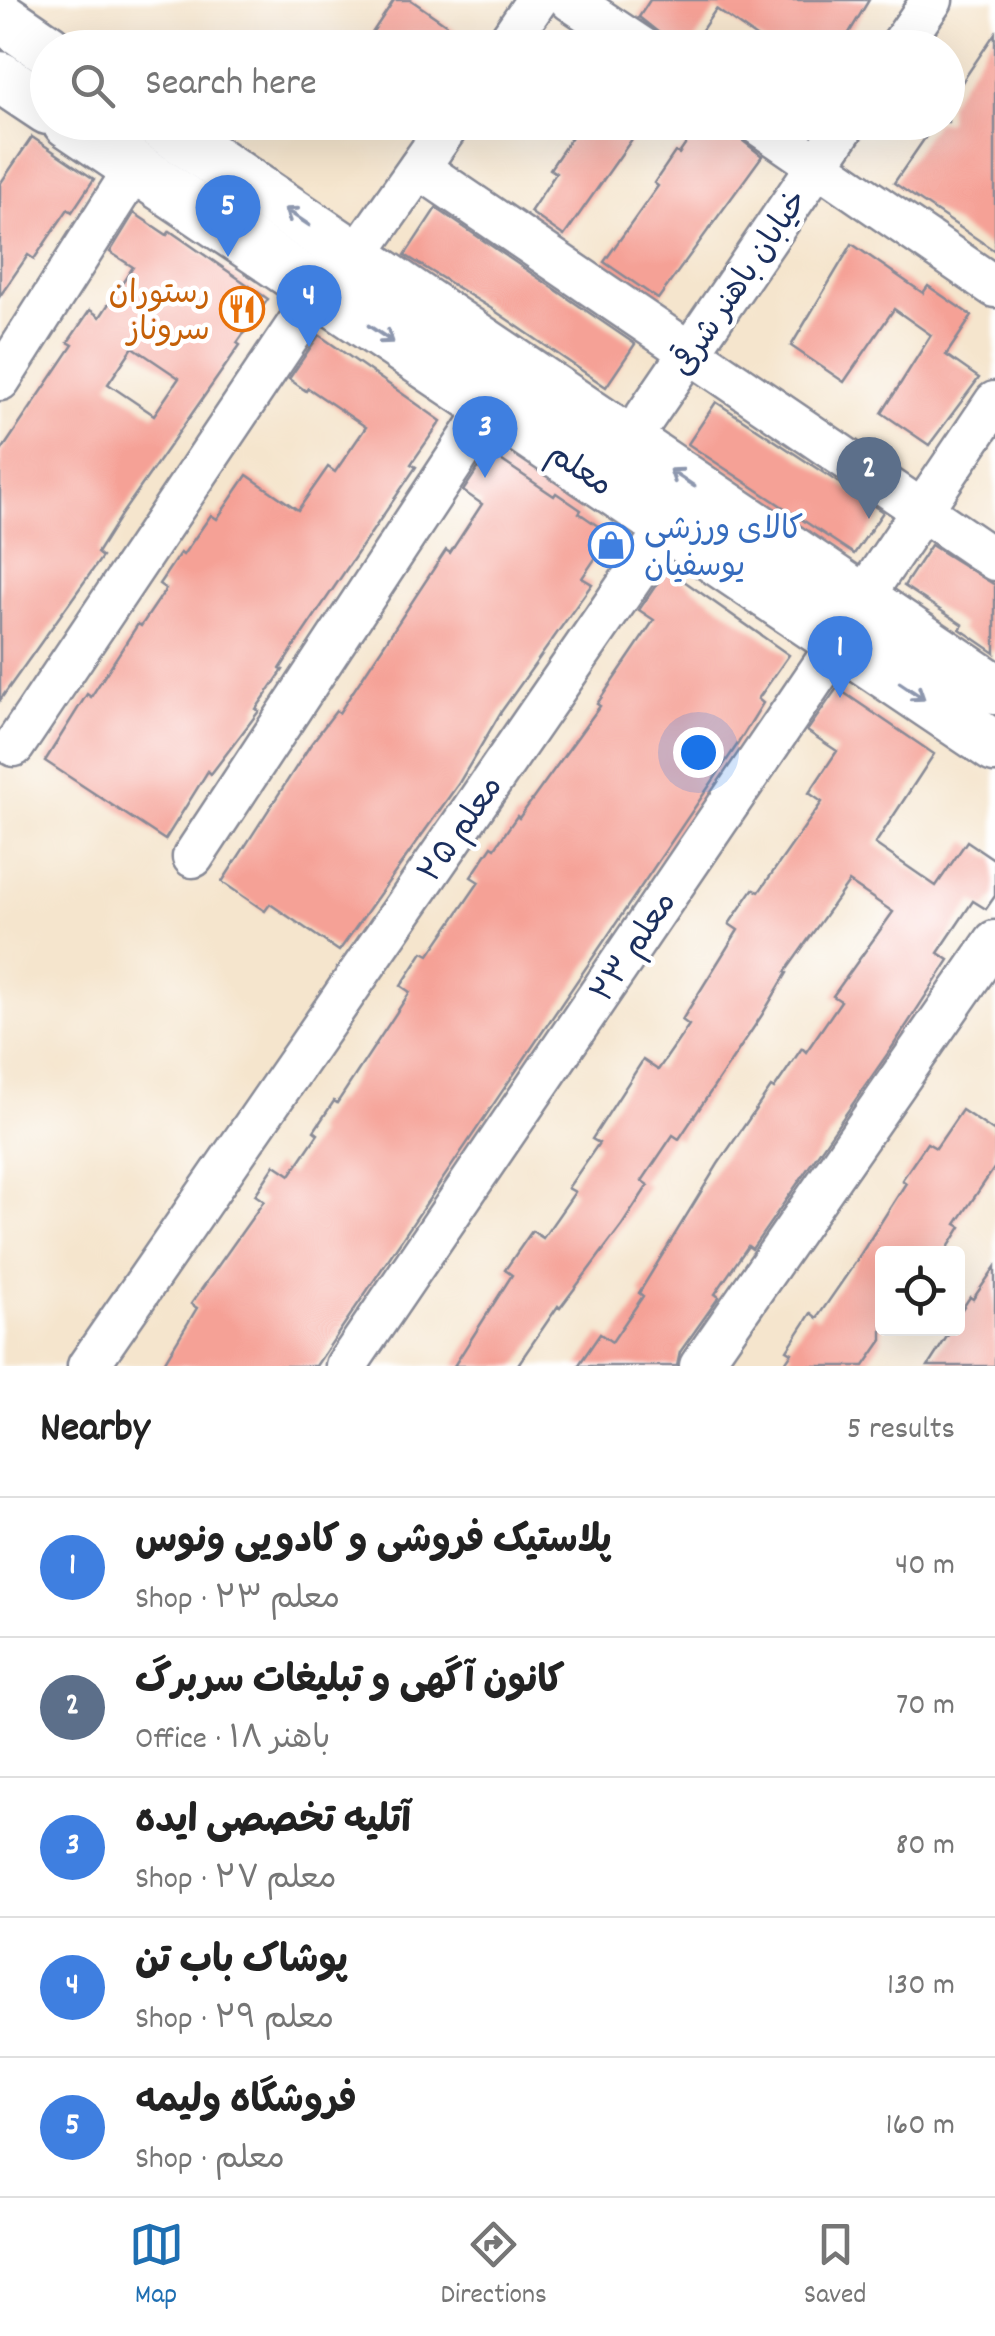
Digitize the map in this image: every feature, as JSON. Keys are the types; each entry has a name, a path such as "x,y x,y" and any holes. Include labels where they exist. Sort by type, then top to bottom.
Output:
{"main road":[{"path":"0,16 30,36"},
{"path":"0,77 30,97"},
{"name":"معلم","path":"94,140 668,526 851,621 995,689"},
{"name":"معلم","path":"184,140 628,442 851,621 995,747"}],"street":[{"path":"516,30 537,0"},
{"path":"570,0 615,30"},
{"path":"911,30 932,0"},
{"path":"356,257 438,140"},
{"path":"783,140 995,287"},
{"name":"خیابان باهنر شرقی","path":"628,442 835,140"},
{"path":"0,380 135,168"},
{"path":"419,168 995,560"},
{"path":"14,746 319,292"},
{"name":"معلم ۲۳","path":"346,1366 995,402"},
{"path":"193,857 490,407"},
{"name":"معلم ۲۵","path":"88,1366 668,526"},
{"path":"700,1366 995,941"}],"building":[{"path":"394,0 411,0 454,30 374,30"},
{"path":"650,0 869,0 851,30 746,30 716,9 702,30 655,30 639,17"},
{"path":"995,33 995,251 894,183 924,140 965,140 965,78"},
{"path":"30,140 36,140 94,179 34,259 28,255 0,296 0,184"},
{"path":"570,140 631,140 564,236 530,212 556,173 550,169"},
{"path":"689,140 742,140 762,156 658,299 604,262 658,186 654,183 675,152 679,154"},
{"path":"436,208 635,344 606,387 405,255"},
{"path":"134,213 167,235 170,231 268,299 121,515 97,553 102,557 0,700 0,453 73,345 68,342 90,310 100,317 133,267 110,252","holes":["133,347 179,378 154,415 108,384"]},
{"path":"852,244 923,293 928,286 972,316 946,355 979,378 929,445 882,413 931,335 894,309 844,382 791,346"},
{"path":"319,335 441,421 411,464 416,467 280,669 283,670 256,709 259,711 211,774 208,771 165,840 45,761 87,694 91,697 138,624 141,626 166,589 159,584 180,553 183,555 211,515 217,519 247,475 298,510 328,467 335,472 366,427 289,379"},
{"path":"716,402 883,512 854,554 688,444"},
{"path":"489,452 581,510 579,513 611,535 582,578 592,584 501,712 459,783 339,951 270,904 265,911 222,882 311,744 336,711 339,713 446,550 450,553 482,504 463,491"},
{"path":"931,545 995,585 995,653 960,629 963,625 904,586"},
{"path":"667,569 789,655 758,699 763,703 737,745 316,1366 162,1366 197,1308 191,1304 264,1201 255,1195 275,1165 290,1175 318,1134 314,1131 334,1101 337,1103 410,992 401,986 423,952 429,955 479,882 471,877 600,706 597,704 654,620 639,610"},
{"path":"837,688 934,754 875,844 936,886 967,841 995,860 995,896 986,909 973,901 938,953 949,960 752,1249 748,1246 715,1294 719,1297 680,1352 677,1366 578,1366 600,1334 612,1342 643,1296 639,1293 718,1164 771,1087 774,1089 802,1048 806,1052 841,1001 833,996 893,912 849,882 785,972 762,1015 679,1139 673,1135 642,1181 648,1185 622,1225 517,1366 454,1366 512,1275 505,1270 532,1231 543,1238 575,1192 568,1188 599,1143 592,1139 643,1060 658,1070 689,1025 682,1020 738,930 729,924 753,889 759,892 822,802 809,793 837,751 807,731"},
{"path":"962,1110 995,1132 995,1167 956,1224 961,1227 949,1246 875,1246 875,1336 882,1336 882,1340 864,1366 783,1366 792,1353 787,1350 811,1313 817,1318 855,1263 927,1143 936,1148"},
{"path":"995,1267 995,1366 928,1366 947,1336 965,1336 965,1304 970,1297 973,1299"}],"place":[{"name":"فروشگاه ولیمه","path":"228,257"},
{"name":"رستوران سروناز","path":"242,309"},
{"name":"پوشاک باب تن","path":"309,347"},
{"name":"آتلیه تخصصی ایده","path":"485,478"},
{"name":"کانون آگهی و تبلیغات سربرگ","path":"869,519"},
{"name":"کالای ورزشی یوسفیان","path":"611,545"},
{"name":"پلاستیک فروشی و کادویی ونوس","path":"840,698"}]}
